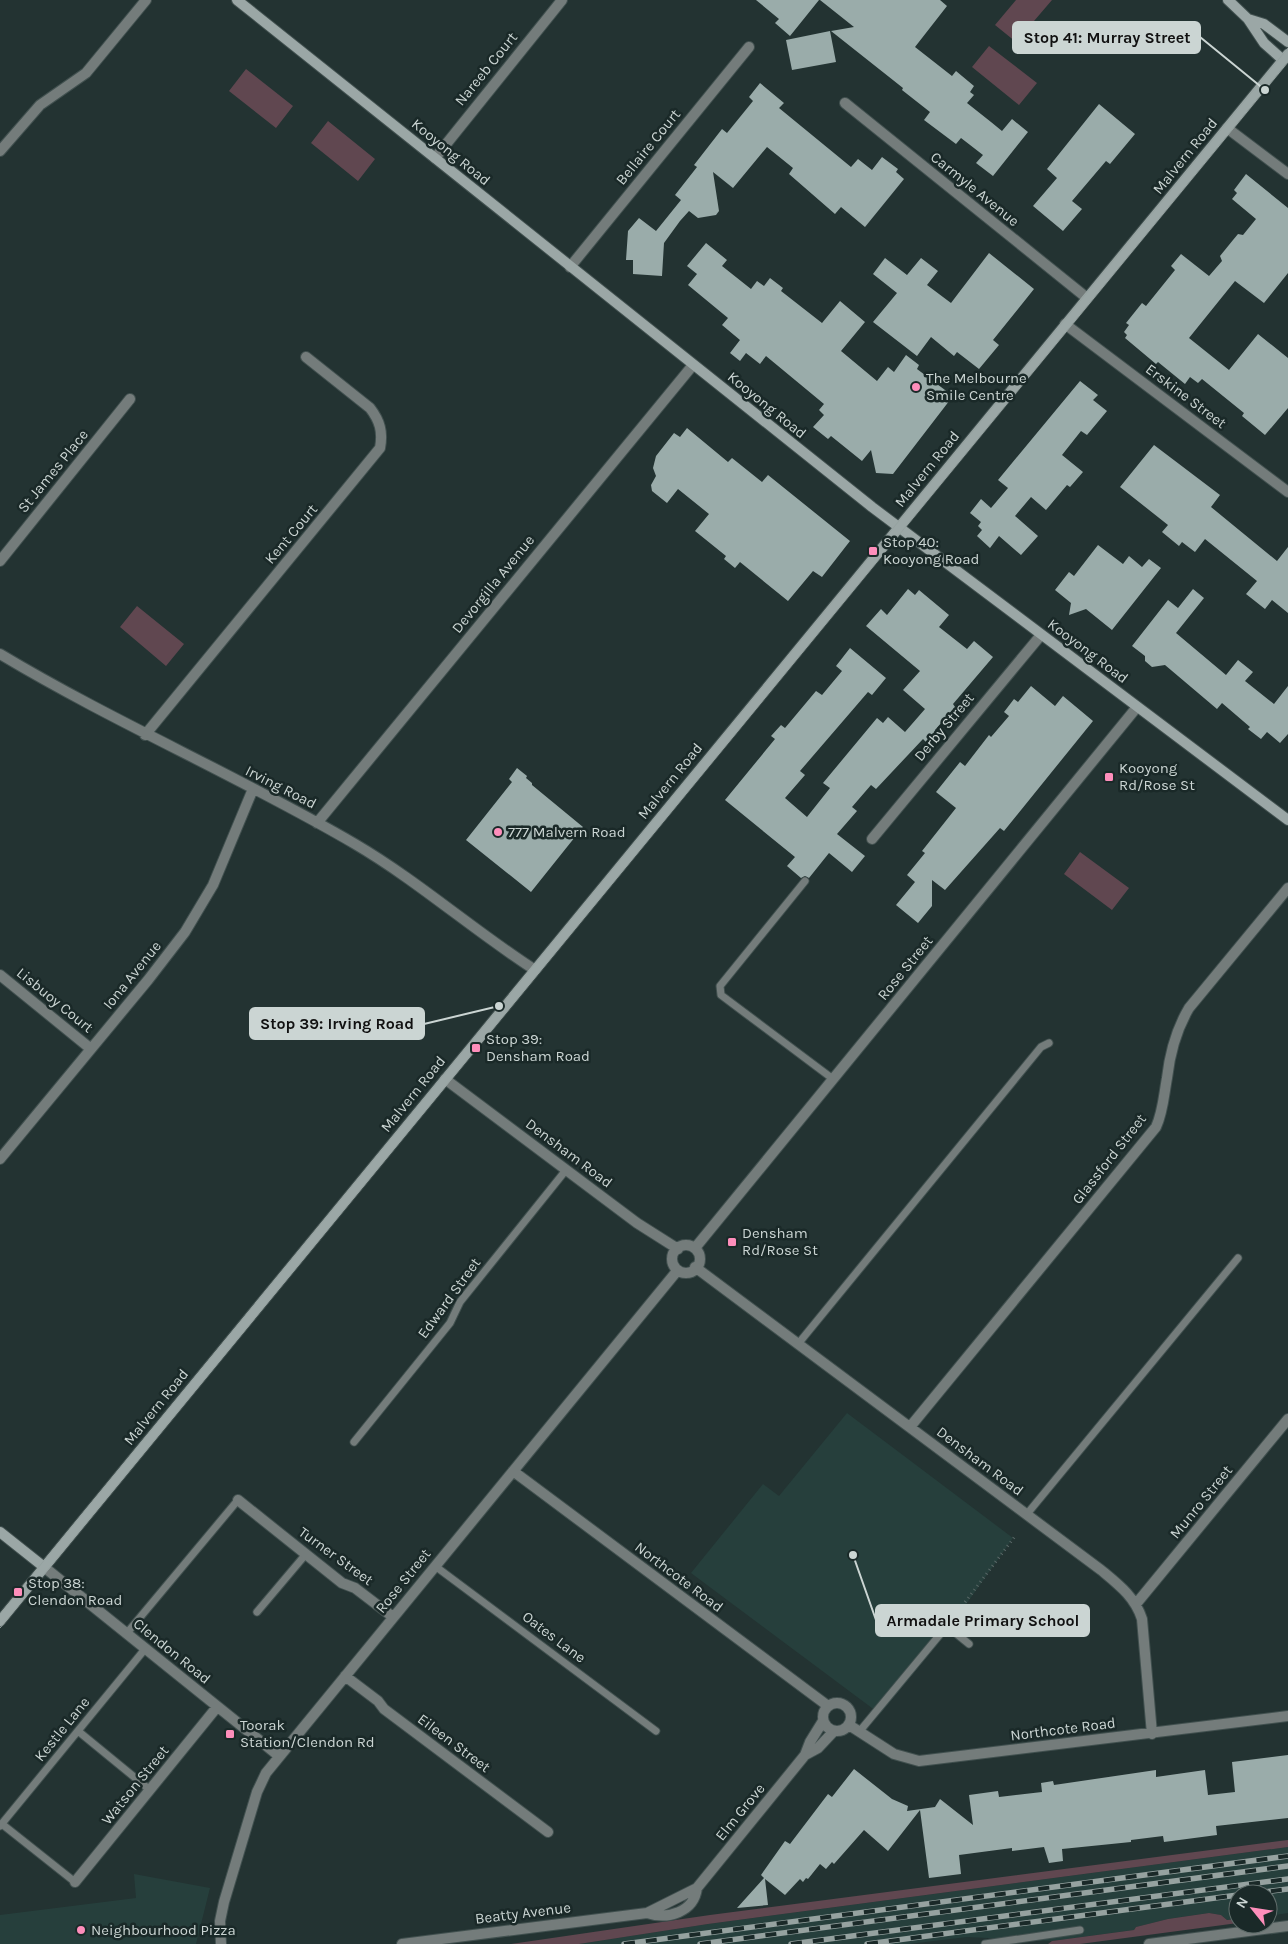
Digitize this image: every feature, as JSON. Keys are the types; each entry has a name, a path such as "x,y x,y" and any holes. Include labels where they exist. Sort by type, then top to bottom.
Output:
{"main road":[{"name":"Kooyong Road","path":"237,0 898,528 1288,820"},
{"path":"1228,0 1248,19 1264,43 1286,57"},
{"path":"1248,19 1264,24 1288,42"},
{"name":"Malvern Road","path":"0,1621 1286,57"},
{"name":"Clendon Road","path":"0,1532 44,1567"}],"street":[{"path":"0,150 40,105 86,73 146,0"},
{"name":"Nareeb Court","path":"434,158 562,0"},
{"name":"Bellaire Court","path":"570,267 749,47"},
{"name":"Carmyle Avenue","path":"845,103 1088,298"},
{"path":"1227,128 1288,174"},
{"name":"Erskine Street","path":"1065,324 1288,492"},
{"name":"Kent Court","path":"145,735 380,448 382,438 377,416 370,408 306,357"},
{"name":"Devorgilla Avenue","path":"317,823 693,365"},
{"name":"St James Place","path":"0,561 130,399"},
{"name":"Derby Street","path":"872,839 1040,635"},
{"name":"Irving Road","path":"0,654 90,706 317,823 392,867 534,970"},
{"name":"Rose Street","path":"696,1248 1137,707"},
{"name":"Iona Avenue","path":"0,1158 185,932 213,885 253,789"},
{"name":"Glassford Street","path":"910,1427 1153,1132 1160,1119 1171,1052 1181,1022 1199,996 1288,888"},
{"name":"Lisbuoy Court","path":"0,975 91,1049"},
{"name":"Densham Road","path":"445,1079 637,1223 678,1249"},
{"path":"684,1245 696,1248 700,1258 696,1267 687,1274 677,1271 672,1261 678,1249 684,1245"},
{"name":"Densham Road","path":"696,1267 1116,1582 1136,1604 1144,1634 1152,1734"},
{"name":"Rose Street","path":"221,1944 222,1912 261,1782 279,1756 677,1271"},
{"name":"Munro Street","path":"1136,1604 1288,1419"},
{"name":"Northcote Road","path":"513,1471 828,1706"},
{"name":"Turner Street","path":"238,1500 342,1583 355,1588 393,1617"},
{"name":"Clendon Road","path":"44,1567 279,1756"},
{"name":"Eileen Street","path":"345,1676 378,1701 384,1709 548,1832"},
{"path":"837,1703 847,1706 851,1715 849,1725 840,1731 834,1731 826,1726 823,1721 824,1711 828,1706 837,1703"},
{"name":"Watson Street","path":"75,1882 218,1707"},
{"name":"Northcote Road","path":"849,1725 894,1754 919,1761 1288,1716"},
{"name":"Elm Grove","path":"678,1913 693,1901 697,1888 805,1755 810,1742 823,1721"},
{"name":"Elm Grove","path":"805,1755 818,1748 834,1731"},
{"name":"Elm Grove","path":"673,1901 687,1891 697,1888"},
{"name":"Beatty Avenue","path":"402,1944 647,1913 673,1901"},
{"name":"Beatty Avenue","path":"647,1913 659,1917 678,1913"},
{"path":"1149,1944 1192,1941 1288,1926"}],"lane":[{"path":"805,881 720,986 721,995 834,1079"},
{"path":"798,1344 1041,1047 1050,1043"},
{"name":"Edward Street","path":"354,1442 450,1323 460,1302 566,1170"},
{"path":"1027,1514 1238,1258"},
{"path":"127,1634 238,1500"},
{"path":"257,1612 306,1554"},
{"name":"Oates Lane","path":"435,1566 656,1731"},
{"path":"859,1732 947,1626 969,1644"},
{"name":"Kestle Lane","path":"1,1825 145,1648"},
{"path":"78,1731 150,1790"},
{"path":"1,1825 75,1882"},
{"path":"985,1944 1080,1930"}],"path":[{"path":"947,1626 1016,1535"}],"shaded area":[{"path":"1016,0 1052,0 1016,42 995,25"},
{"path":"989,46 1037,83 1019,105 972,67"},
{"path":"246,69 293,106 276,128 229,91"},
{"path":"328,121 375,159 358,181 311,143"},
{"path":"137,606 184,644 166,666 120,627"},
{"path":"1080,852 1129,888 1112,910 1064,874"},
{"path":"847,1413 1013,1538 955,1620 955,1628 972,1641 967,1647 951,1635 944,1636 880,1714 691,1573 763,1484 779,1496"},
{"path":"1288,1840 1288,1847 708,1924 579,1944 511,1944 710,1915"},
{"path":"1288,1847 1288,1913 1278,1914 1278,1884 1228,1884 1228,1920 1221,1915 1209,1913 1168,1919 1136,1927 1134,1930 1052,1941 967,1937 909,1944 579,1944 708,1924"},
{"path":"134,1874 210,1888 196,1944 0,1944 0,1915 136,1898"},
{"path":"1209,1913 1221,1915 1228,1920 1228,1924 1080,1944 1048,1944 1052,1941 1134,1930 1136,1927 1168,1919"}],"building":[{"path":"756,0 819,0 790,36 775,23 779,19"},
{"path":"820,0 940,0 947,6 915,47 952,76 956,71 974,86 970,92 974,95 967,103 1002,131 1012,119 1028,132 993,176 976,163 983,155 961,138 956,144 924,120 930,112 831,31 854,27"},
{"path":"830,31 836,62 792,70 786,40"},
{"path":"760,83 784,103 779,108 851,167 858,159 872,170 882,157 898,169 896,172 904,179 865,227 841,207 835,214 789,174 793,168 767,147 733,188 713,172 719,211 716,215 698,218 689,211 680,221 664,243 662,276 633,274 633,260 626,260 628,231 639,218 656,231 681,200 675,195 697,167 694,165 722,129 727,133 753,101 749,97"},
{"path":"1099,104 1135,134 1110,164 1106,161 1072,201 1082,209 1063,231 1033,206 1057,178 1047,169"},
{"path":"1246,174 1288,208 1288,273 1264,303 1235,281 1189,338 1229,370 1258,334 1288,358 1288,408 1265,435 1242,416 1244,413 1202,379 1198,383 1190,377 1185,384 1158,362 1156,364 1125,338 1127,335 1124,332 1129,325 1126,323 1142,303 1146,306 1175,270 1171,266 1181,254 1209,276 1222,261 1220,256 1233,240 1238,234 1243,235 1256,219 1232,199 1237,193 1234,190"},
{"path":"706,243 727,260 722,266 751,289 757,281 764,286 770,278 783,288 781,291 822,323 840,301 865,322 841,351 877,381 888,367 894,372 906,355 919,365 917,369 953,396 893,474 876,473 871,450 862,461 831,436 828,439 813,427 824,415 819,410 824,404 766,356 760,364 746,353 740,361 730,353 740,340 722,325 728,318 688,285 697,274 687,266"},
{"path":"989,253 1034,289 993,340 999,345 979,369 957,352 954,356 931,337 917,356 873,322 897,293 873,274 885,258 907,275 921,258 938,271 927,285 951,303"},
{"path":"1080,381 1098,395 1093,400 1107,411 1087,435 1081,431 1062,455 1083,472 1070,487 1067,485 1046,510 1031,497 1015,516 1038,536 1021,555 999,536 990,548 977,536 982,530 978,526 981,522 970,513 981,499 991,508 1008,488 998,480"},
{"path":"687,428 728,462 732,458 762,482 768,475 850,541 822,577 813,571 788,601 740,562 735,568 724,559 726,556 695,531 709,514 678,489 667,503 652,491 651,485 656,476 653,468 656,456 674,433 680,437"},
{"path":"1154,445 1220,495 1211,507 1277,561 1288,547 1288,613 1272,600 1265,609 1246,594 1257,581 1205,539 1195,552 1182,542 1179,546 1162,532 1168,525 1120,487"},
{"path":"1098,545 1123,564 1129,556 1142,567 1149,559 1161,568 1112,630 1086,609 1069,615 1071,603 1055,590 1069,572 1074,576"},
{"path":"908,589 915,595 919,590 949,615 939,627 967,649 974,641 993,657 953,704 955,707 935,730 942,736 932,748 923,739 876,789 871,785 852,807 857,811 837,834 865,856 852,872 829,853 809,878 805,876 801,878 787,866 795,857 725,800 775,739 771,736 781,725 785,728 816,691 822,695 842,671 836,666 850,648 886,678 872,695 868,692 800,771 805,775 785,798 807,817 830,788 823,783 877,718 883,723 888,717 905,732 925,709 903,690 920,671 866,626 881,609 887,615"},
{"path":"1193,589 1204,598 1176,633 1226,675 1238,660 1253,672 1245,681 1274,704 1288,686 1288,734 1280,743 1267,732 1261,739 1222,703 1217,709 1165,665 1152,667 1145,661 1145,656 1132,646 1168,600 1178,608"},
{"path":"1031,686 1055,706 1063,696 1093,721 1004,831 1000,828 945,890 932,880 932,906 918,923 896,905 915,882 907,875 925,853 922,851 956,808 936,792 960,762 965,766 989,735 991,737 1009,716 1004,712 1014,699 1018,702"},
{"name":"777 Malvern Road","path":"517,768 527,776 526,778 532,785 583,827 531,892 466,840 512,782 509,779"},
{"path":"1288,1755 1288,1818 1216,1826 1217,1835 1164,1842 1163,1836 1131,1840 1131,1842 1062,1849 1063,1861 1049,1863 1044,1847 1012,1851 1012,1848 959,1855 961,1874 929,1878 920,1810 888,1851 864,1830 834,1864 832,1862 826,1869 820,1864 808,1879 806,1878 803,1882 800,1879 785,1895 765,1879 768,1905 737,1908 764,1878 761,1875 785,1841 790,1844 828,1794 832,1797 854,1769 892,1799 908,1806 907,1811 935,1807 940,1799 973,1825 969,1795 998,1791 999,1797 1042,1792 1041,1783 1053,1781 1054,1785 1156,1770 1156,1777 1205,1770 1208,1795 1235,1792 1232,1762"}],"tram line":[{"path":"0,1614 1288,48"},
{"path":"0,1628 1288,62"}],"railway":[{"path":"624,1944 1288,1856"},
{"path":"700,1944 1288,1866"},
{"path":"791,1944 1288,1879"},
{"path":"1278,1890 1288,1889"},
{"path":"867,1944 1228,1896"}],"place":[{"name":"Stop 41: Murray Street","path":"1265,90"},
{"name":"The Melbourne Smile Centre","path":"916,387"},
{"name":"Stop 40: Kooyong Road","path":"873,551"},
{"name":"Kooyong Rd/Rose St","path":"1109,777"},
{"name":"777 Malvern Road","path":"498,832"},
{"name":"Stop 39: Irving Road","path":"499,1006"},
{"name":"Stop 39: Densham Road","path":"476,1048"},
{"name":"Densham Rd/Rose St","path":"732,1242"},
{"name":"Armadale Primary School","path":"853,1555"},
{"name":"Stop 38: Clendon Road","path":"18,1592"},
{"name":"Toorak Station/Clendon Rd","path":"230,1734"},
{"name":"Neighbourhood Pizza","path":"81,1930"}]}
